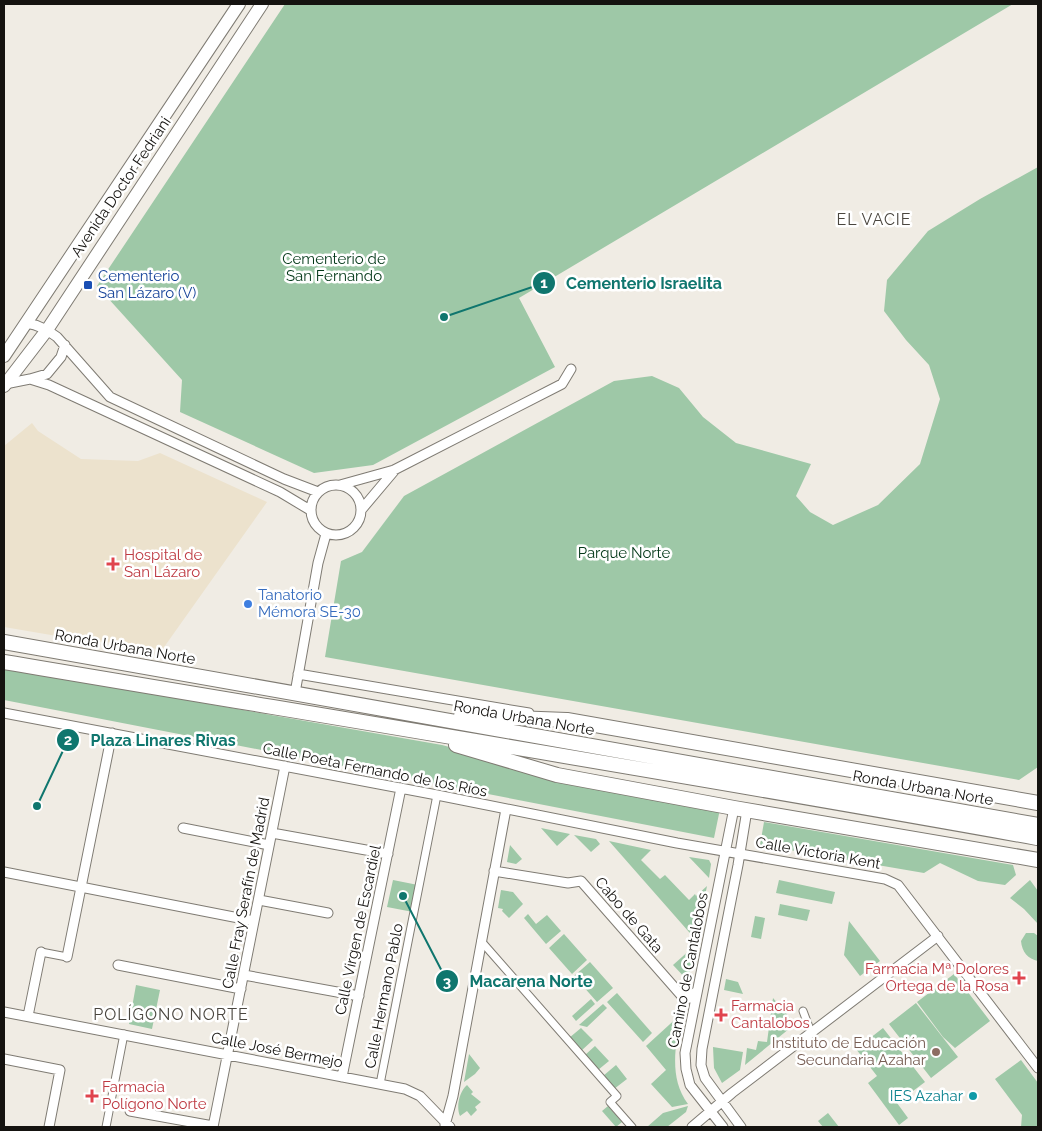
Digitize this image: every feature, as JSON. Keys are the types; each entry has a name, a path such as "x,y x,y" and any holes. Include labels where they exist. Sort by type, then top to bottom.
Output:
{"main road":[{"name":"Avenida Doctor Fedriani","path":"4,356 239,4"},
{"name":"Avenida Doctor Fedriani","path":"4,385 47,330 262,4"},
{"name":"Ronda Urbana Norte","path":"4,642 294,693 1038,831"},
{"name":"Ronda Urbana Norte","path":"4,662 410,730 1038,831"},
{"path":"412,715 567,720 1038,803"},
{"path":"410,730 557,775 740,809 1038,860"}],"street":[{"path":"26,323 37,325 47,330 65,345 110,397 284,479 318,492"},
{"path":"4,385 46,374 61,357 65,345"},
{"path":"340,485 355,493 362,509 357,525 351,531 343,535 334,536 326,534 315,524 310,510 314,497 318,492 332,485 340,485 394,470 562,384 571,369"},
{"path":"30,379 87,402 280,492 310,510"},
{"path":"87,402 110,397"},
{"path":"362,509 394,470"},
{"path":"294,693 318,564 326,534"},
{"path":"298,674 567,720"},
{"name":"Calle Poeta Fernando de los Ríos","path":"4,713 506,809"},
{"path":"28,1016 41,952 67,957 112,734"},
{"name":"Calle Fray Serafín de Madrid","path":"213,1127 285,766"},
{"name":"Calle Virgen de Escardiel","path":"342,1076 401,788"},
{"name":"Calle Hermano Pablo","path":"380,1084 437,795"},
{"path":"447,1125 506,809"},
{"name":"Calle Victoria Kent","path":"506,809 725,852 892,881 898,885 938,936 1038,1068"},
{"name":"Camino de Cantalobos","path":"723,1127 690,1085 685,1053 725,852 740,809"},
{"name":"Camino de Cantalobos","path":"740,809 740,854 702,1049 702,1065 705,1078 741,1127"},
{"path":"183,828 269,845"},
{"path":"272,833 388,854"},
{"name":"Cabo de Gata","path":"494,871 568,883 581,881 681,995 689,998 698,991"},
{"path":"4,872 254,921"},
{"path":"259,900 328,913"},
{"path":"692,1127 721,1102 938,936"},
{"path":"481,941 617,1096 610,1102 632,1127"},
{"path":"118,965 241,989"},
{"path":"244,975 359,996"},
{"path":"803,1011 809,1026"},
{"name":"Calle José Bermejo","path":"4,1012 342,1076 413,1092 420,1096 447,1125"},
{"path":"106,1127 124,1034"},
{"path":"4,1060 60,1070 49,1127"},
{"path":"130,1111 213,1127"}],"shaded area":[{"name":"Hospital de San Lázaro","path":"32,423 38,431 81,459 138,461 160,453 267,502 162,650 126,643 92,642 4,627 4,446"}],"green space":[{"name":"Cementerio de San Fernando","path":"285,4 1013,4 519,298 555,367 373,465 314,473 180,412 182,380 97,286"},
{"name":"Parque Norte","path":"1038,167 1038,767 1019,780 325,657 341,561 362,552 404,496 614,381 652,376 679,388 703,417 736,443 811,464 796,496 810,512 833,525 878,505 920,464 940,399 929,365 906,340 884,311 887,280 928,231 980,199"},
{"path":"4,668 442,745 483,756 720,809 714,838 4,700"},
{"path":"764,822 1013,865 1016,875 1005,885 978,881 940,863 924,873 760,845"},
{"path":"541,828 570,834 557,846"},
{"path":"574,835 596,839 600,844 591,852"},
{"path":"609,841 651,850 641,860 660,879 665,875 689,900 707,886 696,940"},
{"path":"510,845 522,859 516,864 507,862"},
{"path":"689,857 709,860 711,864 709,878"},
{"path":"393,880 418,885 413,912 387,907"},
{"path":"779,880 835,892 832,904 776,893"},
{"path":"1030,880 1038,891 1038,924 1010,898"},
{"path":"501,890 513,892 523,904 509,918 502,911 503,909 498,908"},
{"path":"780,904 810,910 807,921 778,915"},
{"path":"528,914 536,924 547,915 561,931 546,944 524,918"},
{"path":"755,916 765,918 761,939 751,937"},
{"path":"849,921 880,961 860,976 844,955"},
{"path":"1026,933 1034,933 1038,936 1038,961 1028,957 1024,952 1021,941"},
{"path":"564,934 587,960 572,974 549,948"},
{"path":"691,949 694,952 688,981 673,965"},
{"path":"590,962 613,988 597,1002 574,976"},
{"path":"954,974 990,1021 955,1048 943,1037 917,1002"},
{"path":"726,979 738,982 743,994 724,990"},
{"path":"136,985 160,990 152,1029 129,1024"},
{"path":"617,993 652,1033 643,1042 607,1002"},
{"path":"773,998 795,1024 745,1065 747,1048 756,1050 758,1041 767,1042"},
{"path":"591,999 595,1004 576,1021 572,1016"},
{"path":"916,1003 958,1057 931,1078 889,1024"},
{"path":"603,1004 607,1008 587,1027 579,1025"},
{"path":"681,1014 675,1060 678,1083 688,1104 672,1107 651,1084 666,1070 646,1046"},
{"path":"581,1028 593,1040 581,1051 569,1038"},
{"path":"883,1028 925,1082 897,1103 908,1118 899,1125 868,1083 877,1076 856,1049"},
{"path":"595,1046 609,1061 598,1070 585,1055"},
{"path":"713,1047 743,1052 740,1070 722,1083 714,1068"},
{"path":"469,1054 480,1068 464,1082"},
{"path":"1021,1060 1038,1083 1038,1127 1021,1127 1022,1115 995,1079"},
{"path":"616,1065 627,1079 614,1089 603,1076"},
{"path":"467,1085 473,1092 471,1094 481,1102 475,1107 477,1110 471,1116 467,1111 460,1116 459,1100"},
{"path":"608,1106 622,1122 616,1127 602,1111"},
{"path":"688,1106 686,1112 667,1127 647,1127 663,1113"},
{"path":"828,1113 839,1127 823,1127 818,1121"}],"place":[{"name":"Cementerio San Lázaro (V)","path":"88,285"},
{"name":"Cementerio Israelita","path":"444,317"},
{"name":"Hospital de San Lázaro","path":"113,564"},
{"name":"Tanatorio Mémora SE-30","path":"248,604"},
{"name":"Plaza Linares Rivas","path":"37,806"},
{"name":"Macarena Norte","path":"403,896"},
{"name":"Farmacia Mª Dolores Ortega de la Rosa","path":"1019,978"},
{"name":"Farmacia Cantalobos","path":"721,1015"},
{"name":"Instituto de Educación Secundaria Azahar","path":"936,1052"},
{"name":"Farmacia Polígono Norte","path":"92,1096"},
{"name":"IES Azahar","path":"973,1096"}],"district":[{"name":"EL VACIE","path":"874,219"},
{"name":"POLÍGONO NORTE","path":"171,1014"}]}
